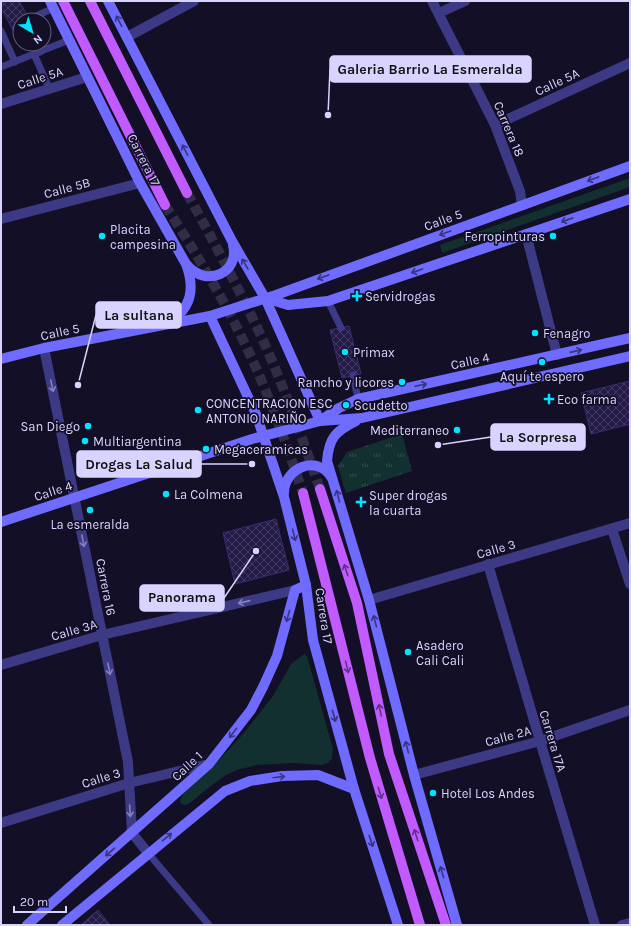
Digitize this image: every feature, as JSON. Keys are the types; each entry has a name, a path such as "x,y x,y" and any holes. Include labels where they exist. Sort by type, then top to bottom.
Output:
{"main road":[{"name":"Carrera 17","path":"63,1 166,204"},
{"name":"Carrera 17","path":"90,1 187,193"},
{"path":"108,1 232,241 265,298 320,421"},
{"name":"Carrera 17","path":"52,5 140,183 186,264 191,277 191,293 186,307 177,318 165,325"},
{"name":"Calle 5","path":"1,359 44,348 210,316 265,298 630,166"},
{"path":"265,298 288,305 328,301 630,199"},
{"path":"186,264 192,271 200,276 210,277 220,274 228,268 232,260 234,251 232,241"},
{"name":"Carrera 17","path":"210,316 256,414 284,497 306,584 312,640 354,789 398,925"},
{"name":"Calle 4","path":"320,421 329,413 358,398 630,338"},
{"name":"Calle 4","path":"1,522 244,441 320,421 362,418 630,356"},
{"path":"362,418 341,428 334,436 328,450 327,461 369,600 414,776 457,925"},
{"path":"284,497 284,488 287,478 302,466 312,465 321,468 329,473 334,482"},
{"path":"320,489 357,603 389,754 446,925"},
{"name":"Carrera 17","path":"303,493 370,758 420,925"},
{"path":"296,590 306,584"},
{"name":"Calle 1","path":"27,925 210,764 251,710 263,687 277,656 296,590"},
{"path":"62,925 225,791 250,781 282,776 318,775 354,789"}],"street":[{"path":"127,37 194,1"},
{"name":"Carrera 18","path":"432,1 494,125 520,191 522,205"},
{"path":"439,13 465,1"},
{"name":"Calle 5A","path":"494,125 630,63"},
{"name":"Calle 5A","path":"1,104 87,77"},
{"name":"Calle 5B","path":"1,219 140,183"},
{"path":"526,234 557,355"},
{"name":"Carrera 16","path":"44,348 128,762 132,832"},
{"name":"Calle 3","path":"369,600 630,523"},
{"path":"612,529 630,584"},
{"name":"Carrera 17A","path":"488,564 596,925"},
{"name":"Calle 3A","path":"1,665 102,636 296,590"},
{"name":"Calle 2A","path":"414,776 540,741 630,710"},
{"name":"Calle 3","path":"1,823 129,783 210,764"},
{"path":"132,832 148,853"},
{"path":"622,925 630,923"}],"lane":[{"path":"40,12 52,5"},
{"path":"1,31 15,62"},
{"path":"1,67 69,40"},
{"path":"37,53 49,88"},
{"path":"328,301 341,328"},
{"path":"353,375 358,398"},
{"path":"148,853 208,925"}],"green space":[{"path":"630,178 630,187 442,253 440,245"},
{"path":"402,434 412,471 346,493 338,466 347,452"},
{"path":"304,654 307,656 333,749 332,758 328,763 322,765 295,763 257,765 237,770 226,775 190,803 185,805 181,804 180,800 183,794 211,769 243,734 273,696 291,664"}],"building":[{"path":"1,1 19,1 25,12 12,12 12,28 1,8"},
{"name":"Primax","path":"349,326 361,374 342,378 330,330"},
{"path":"630,381 630,424 591,434 581,393"},
{"path":"276,519 289,570 235,584 223,533"},
{"path":"98,910 110,925 81,925"}],"tunnel":[{"path":"187,193 261,336 285,393 320,489"},
{"path":"165,205 207,273 245,344 269,399 303,493"}],"place":[{"name":"Galeria Barrio La Esmeralda","path":"328,115"},
{"name":"Placita campesina","path":"102,236"},
{"name":"Ferropinturas","path":"553,236"},
{"name":"Servidrogas","path":"357,296"},
{"name":"Fenagro","path":"535,333"},
{"name":"Primax","path":"345,352"},
{"name":"Aquí te espero","path":"542,362"},
{"name":"Rancho y licores","path":"402,382"},
{"name":"La sultana","path":"78,385"},
{"name":"Eco farma","path":"549,399"},
{"name":"Scudetto","path":"346,405"},
{"name":"CONCENTRACION ESC ANTONIO NARIÑO","path":"198,410"},
{"name":"San Diego","path":"88,426"},
{"name":"Mediterraneo","path":"457,430"},
{"name":"Multiargentina","path":"85,441"},
{"name":"La Sorpresa","path":"438,445"},
{"name":"Megaceramicas","path":"206,449"},
{"name":"Drogas La Salud","path":"252,464"},
{"name":"La Colmena","path":"166,494"},
{"name":"Super drogas la cuarta","path":"361,502"},
{"name":"La esmeralda","path":"90,510"},
{"name":"Panorama","path":"256,551"},
{"name":"Asadero Cali Cali","path":"408,652"},
{"name":"Hotel Los Andes","path":"433,793"}]}
